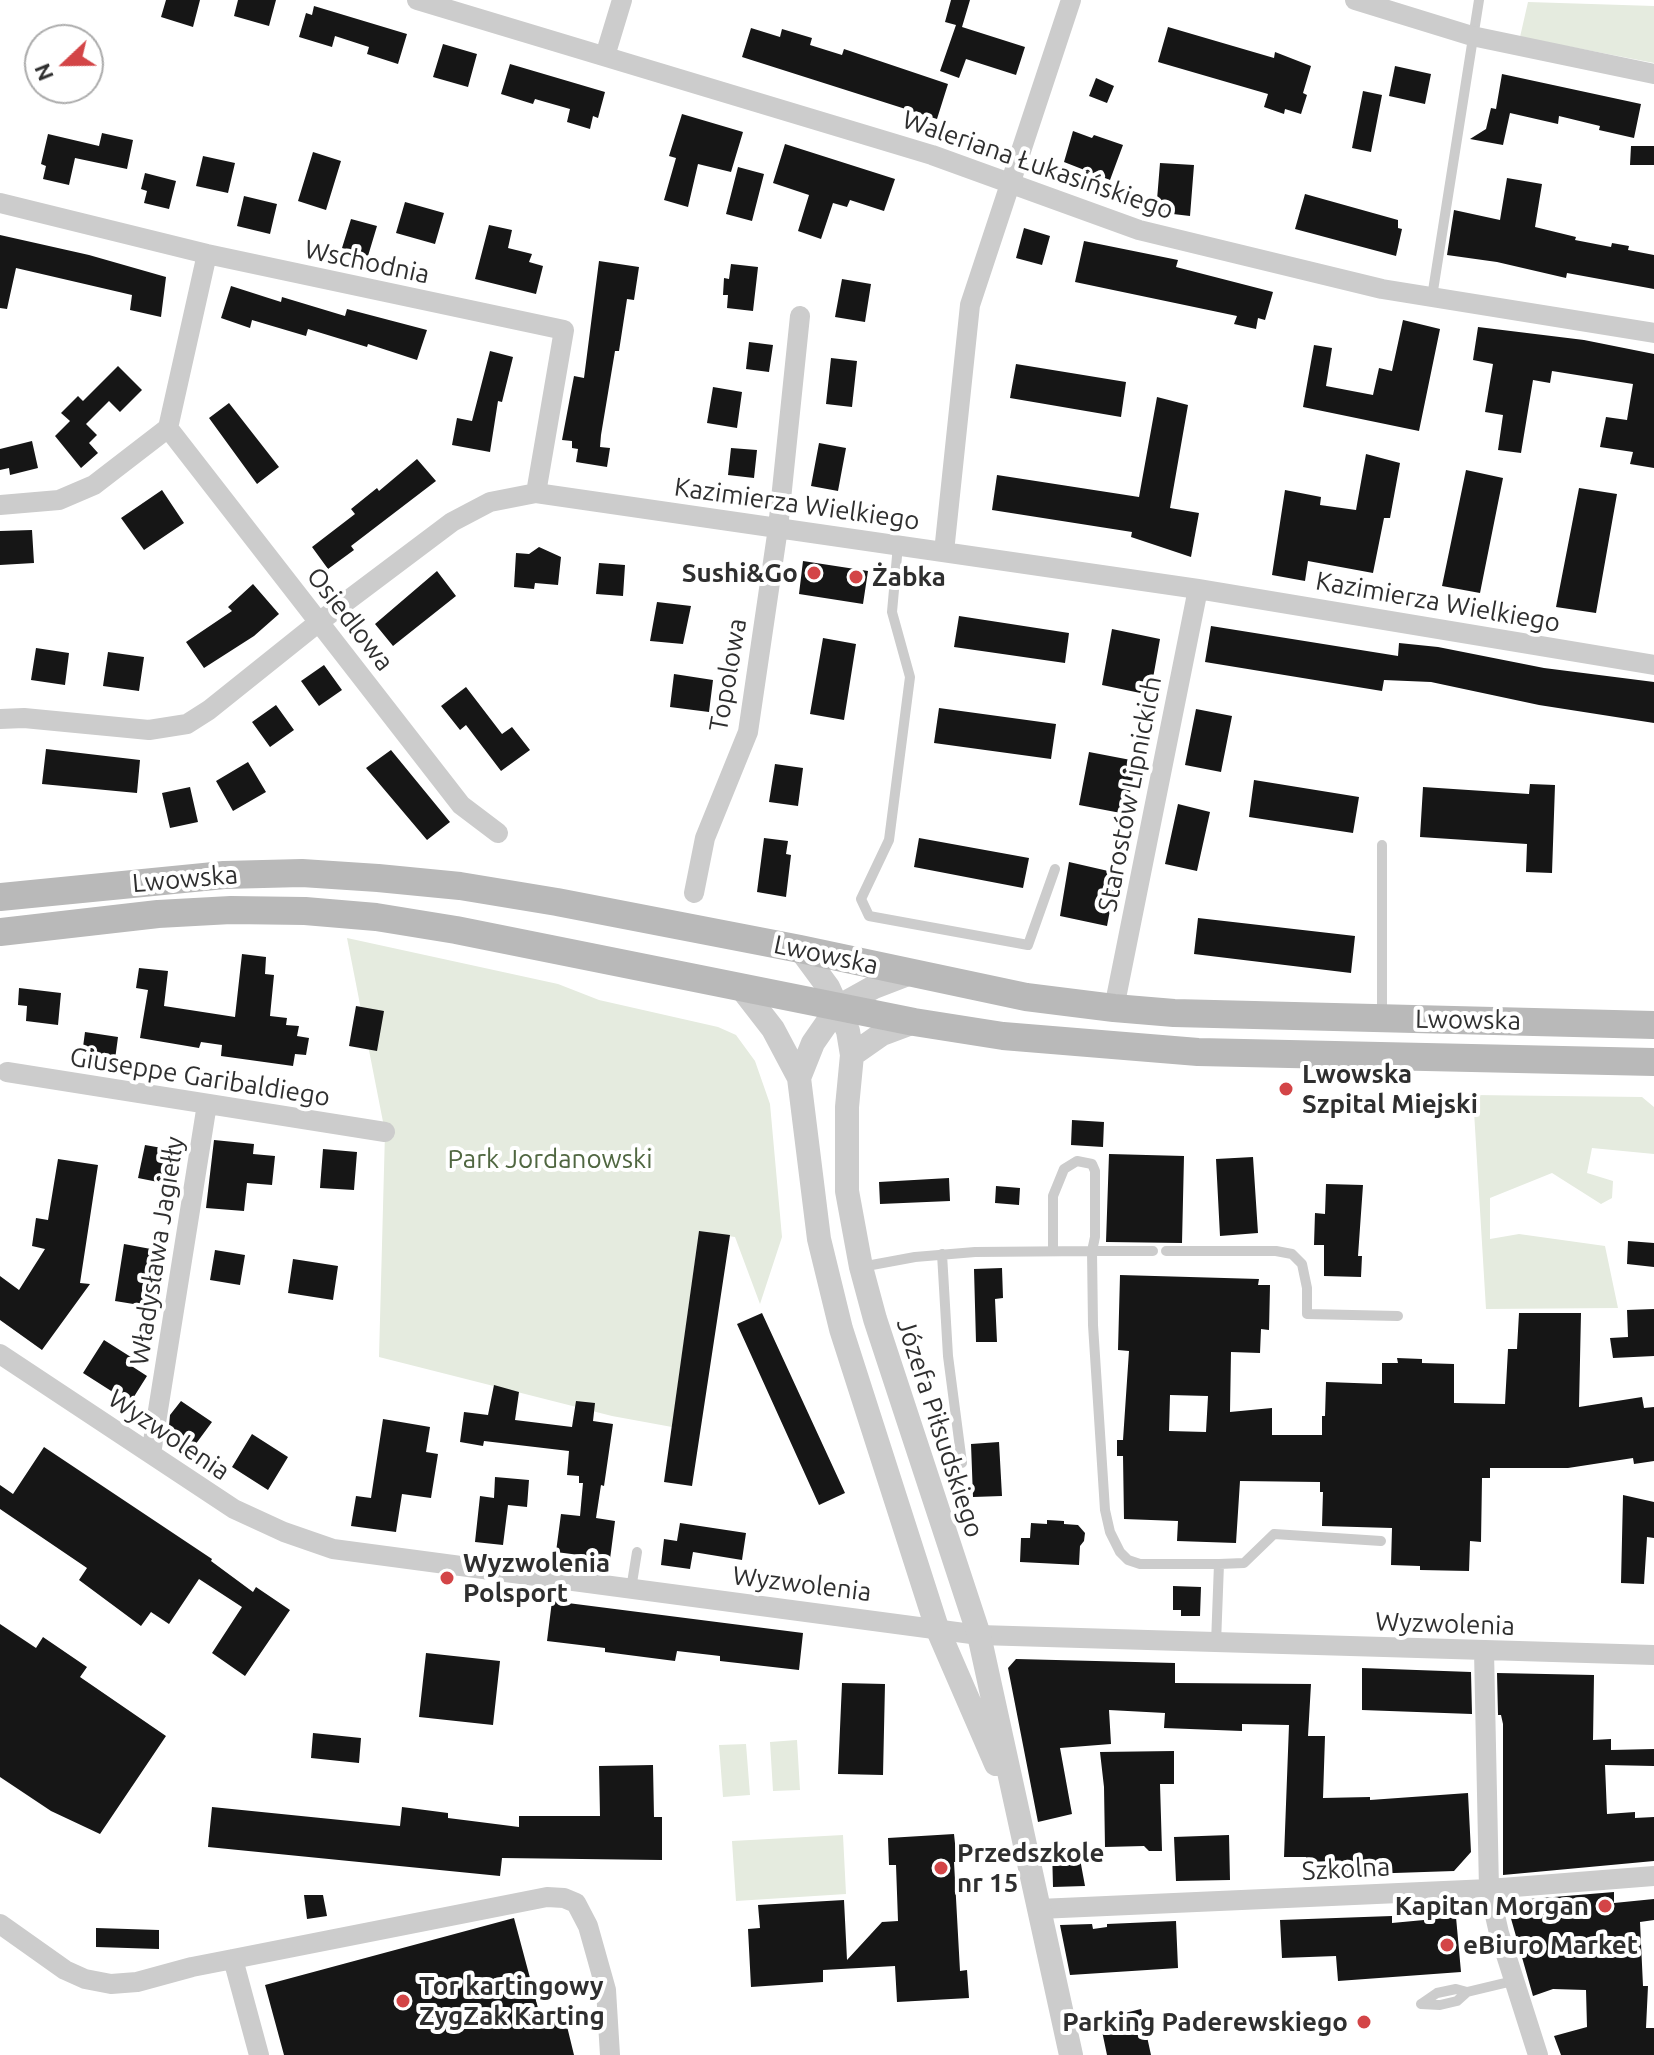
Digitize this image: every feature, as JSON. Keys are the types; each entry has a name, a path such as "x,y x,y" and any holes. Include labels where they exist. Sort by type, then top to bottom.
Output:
{"main road":[{"name":"Lwowska","path":"0,897 224,875 302,873 378,878 488,891 800,949 1026,997 1114,1008 1174,1013 1654,1025"},
{"name":"Lwowska","path":"0,932 158,914 231,910 305,911 376,917 456,930 742,989 1003,1036 1152,1050 1654,1062"}],"street":[{"name":"Waleriana Łukasińskiego","path":"417,0 932,155 1139,230 1382,289 1654,333"},
{"path":"605,56 622,0"},
{"path":"944,552 970,305 1071,0"},
{"path":"1355,0 1472,36 1654,74"},
{"name":"Wschodnia","path":"0,203 207,254 564,330 536,493"},
{"path":"0,505 59,500 94,485 168,428 207,254"},
{"name":"Topolowa","path":"694,893 705,838 748,732 778,528 800,316"},
{"name":"Osiedlowa","path":"168,428 461,805 498,833"},
{"name":"Kazimierza Wielkiego","path":"0,719 24,718 149,730 187,724 452,522 490,502 536,493 1198,589 1654,665"},
{"name":"Starostów Lipnickich","path":"1114,1008 1198,589"},
{"name":"Józefa Piłsudskiego","path":"800,949 814,965 848,1031 852,1055 847,1107 847,1191 861,1267 878,1330 979,1635 1071,2055"},
{"name":"Józefa Piłsudskiego","path":"799,1078 813,1043 838,1007 874,987 913,972"},
{"name":"Józefa Piłsudskiego","path":"742,989 773,1029 799,1078 822,1254 841,1329 937,1628 1018,1814"},
{"path":"852,1055 882,1034 914,1022"},
{"name":"Giuseppe Garibaldiego","path":"7,1072 385,1132"},
{"name":"Władysława Jagiełły","path":"151,1454 207,1104"},
{"name":"Wyzwolenia","path":"0,1354 234,1509 284,1532 333,1549 979,1635 1654,1655"},
{"path":"1484,1651 1489,1889 1513,1981 1538,2055"},
{"name":"Szkolna","path":"1039,1909 1489,1889 1654,1876"},
{"path":"0,1924 65,1970 85,1979 111,1984 137,1982 192,1967 532,1899 564,1898 576,1903 588,1926 606,1990 610,2055"},
{"path":"233,1959 259,2055"}],"lane":[{"path":"1432,297 1479,0"},
{"path":"898,545 892,612 910,677 889,840 861,899 865,908 869,916 1028,945 1055,869"},
{"path":"1382,845 1382,1018"},
{"path":"1053,1250 1053,1196 1056,1186 1070,1163 1086,1161 1092,1164 1095,1171 1093,1325 1105,1510 1114,1543 1128,1560 1140,1564 1244,1563 1274,1534 1381,1541"},
{"path":"861,1267 942,1254 1053,1250 1153,1251"},
{"path":"1166,1251 1276,1251 1292,1254 1302,1264 1307,1288 1307,1314 1398,1316"},
{"path":"942,1254 950,1370 962,1463"},
{"path":"631,1589 637,1552"},
{"path":"1216,1643 1219,1564"},
{"path":"1467,1992 1513,1981"}],"green space":[{"path":"1528,2 1654,6 1654,63 1520,37"},
{"name":"Park Jordanowski","path":"347,938 558,984 599,1000 718,1027 736,1035 755,1061 770,1104 782,1237 760,1304 735,1237 699,1232 672,1427 612,1416 379,1357 385,1132"},
{"path":"1473,1095 1642,1097 1654,1107 1654,1154 1592,1148 1587,1173 1613,1181 1612,1198 1601,1204 1552,1173 1490,1198 1490,1239 1519,1234 1605,1246 1618,1308 1486,1309"},
{"path":"797,1740 800,1790 773,1791 770,1742"},
{"path":"746,1744 750,1795 723,1797 719,1745"},
{"path":"843,1835 846,1894 736,1901 732,1841"}],"building":[{"path":"166,0 200,0 193,27 161,17"},
{"path":"238,0 276,0 269,26 234,16"},
{"path":"951,0 970,0 962,27 1025,47 1016,75 966,59 959,78 940,71 956,25 945,22"},
{"path":"314,6 407,34 398,64 367,54 369,47 335,36 332,47 299,37 306,13 312,15"},
{"path":"1168,27 1274,58 1275,52 1311,66 1301,114 1285,109 1284,114 1264,107 1268,94 1158,62"},
{"path":"751,28 780,37 782,29 812,38 810,45 842,55 844,49 948,84 937,119 742,57"},
{"path":"443,44 477,54 468,87 433,77"},
{"path":"510,64 605,92 598,118 593,116 590,129 567,122 570,109 535,99 533,104 501,94"},
{"path":"1395,66 1431,74 1425,104 1389,96"},
{"path":"1502,74 1641,104 1634,138 1559,116 1558,124 1510,113 1503,145 1470,139 1486,129 1491,108 1496,109"},
{"path":"1096,78 1114,86 1107,103 1089,96"},
{"path":"1363,91 1382,95 1371,152 1352,148"},
{"path":"682,114 743,132 731,172 698,164 688,207 664,200 676,158 669,156"},
{"path":"1073,131 1123,145 1110,180 1064,162"},
{"path":"102,133 133,140 127,169 75,158 69,185 43,179 46,166 41,164 48,134 99,146"},
{"path":"785,144 895,179 884,211 850,200 847,207 833,203 821,239 798,231 809,195 773,183"},
{"path":"1631,146 1654,146 1654,165 1630,165"},
{"path":"313,152 341,161 326,210 298,201"},
{"path":"203,156 235,163 228,193 196,186"},
{"path":"1160,163 1194,165 1190,216 1156,212"},
{"path":"738,167 764,174 752,221 726,214"},
{"path":"145,173 176,181 169,209 144,203 147,191 141,189"},
{"path":"1507,178 1542,184 1535,227 1576,237 1575,240 1611,247 1612,243 1629,246 1628,250 1654,255 1654,289 1567,273 1566,278 1497,262 1447,255 1454,210 1500,220"},
{"path":"1305,194 1398,220 1398,228 1402,229 1396,256 1295,229"},
{"path":"244,196 277,204 270,234 237,226"},
{"path":"405,202 444,213 435,244 396,233"},
{"path":"351,219 377,226 368,256 342,248"},
{"path":"489,225 512,230 508,248 532,254 529,262 543,266 536,294 475,279"},
{"path":"1024,228 1050,236 1042,265 1016,258"},
{"path":"0,235 89,255 166,277 161,317 130,310 132,295 16,268 7,309 0,308"},
{"path":"1084,241 1178,260 1176,267 1273,292 1265,320 1258,318 1256,329 1234,324 1237,316 1075,282"},
{"path":"599,261 639,267 634,300 627,299 619,351 615,351 601,435 600,447 610,448 607,467 576,462 578,449 572,448 572,441 562,440 574,376 584,378"},
{"path":"731,264 758,267 753,311 727,308 728,295 723,295 724,278 729,279"},
{"path":"842,279 871,284 865,322 835,317"},
{"path":"231,286 281,302 282,297 345,316 347,309 427,330 417,360 308,329 306,336 252,320 250,328 221,318"},
{"path":"1403,320 1440,329 1419,431 1303,407 1314,345 1332,348 1326,386 1373,395 1379,368 1392,371"},
{"path":"1478,327 1584,340 1654,354 1654,468 1630,464 1633,452 1600,447 1606,417 1627,420 1633,384 1552,371 1550,383 1533,380 1521,453 1498,450 1503,415 1485,412 1493,364 1473,360"},
{"path":"749,342 773,345 769,372 746,369"},
{"path":"490,351 513,357 502,402 498,401 490,452 452,445 457,418 472,421"},
{"path":"831,358 857,361 852,407 826,404"},
{"path":"1016,364 1126,382 1121,417 1010,398"},
{"path":"118,366 142,390 120,412 109,401 86,424 97,435 89,443 98,453 81,468 55,436 70,421 61,413 78,396 83,401"},
{"path":"713,387 742,392 737,428 707,423"},
{"path":"1157,397 1188,405 1170,508 1199,513 1191,557 1131,537 1132,532 992,510 997,475 1139,497"},
{"path":"229,403 279,467 257,484 209,418"},
{"path":"32,441 38,468 10,475 9,468 0,470 0,449"},
{"path":"819,443 846,448 838,491 811,486"},
{"path":"731,448 757,450 754,478 728,475"},
{"path":"1366,454 1400,463 1390,518 1384,518 1373,573 1308,561 1305,581 1272,575 1285,490 1321,497 1320,505 1356,510"},
{"path":"417,459 436,481 351,546 354,550 328,569 312,547 355,514 351,509 377,488 379,491"},
{"path":"1466,470 1503,478 1480,593 1442,586"},
{"path":"1579,488 1617,494 1596,613 1556,607"},
{"path":"162,490 184,523 144,550 121,518"},
{"path":"32,530 34,563 0,565 0,531"},
{"path":"539,547 561,557 558,585 535,583 534,589 514,587 516,553 529,554"},
{"path":"803,561 868,571 863,604 799,594"},
{"path":"599,563 625,565 623,596 596,594"},
{"path":"437,571 456,596 393,646 375,624"},
{"path":"253,584 279,614 254,636 204,668 186,642 232,611 228,607"},
{"path":"657,602 691,606 683,644 650,641"},
{"path":"959,616 1069,633 1065,663 954,647"},
{"path":"1211,626 1398,656 1399,643 1438,647 1544,668 1654,682 1654,723 1539,705 1431,682 1384,680 1382,691 1205,662"},
{"path":"1112,629 1160,639 1150,695 1102,685"},
{"path":"823,638 856,644 844,720 810,714"},
{"path":"36,648 69,653 65,685 31,680"},
{"path":"108,652 144,657 139,691 103,686"},
{"path":"324,665 342,690 319,706 301,681"},
{"path":"674,674 713,680 709,712 670,707"},
{"path":"466,687 502,734 512,727 530,750 501,771 466,725 460,730 441,706"},
{"path":"276,705 294,730 270,747 252,722"},
{"path":"939,708 1056,724 1051,759 934,743"},
{"path":"1196,709 1232,716 1221,772 1185,765"},
{"path":"46,749 140,760 137,793 42,784"},
{"path":"391,750 450,822 427,840 366,768"},
{"path":"1089,752 1136,761 1126,814 1079,805"},
{"path":"248,762 266,792 233,811 216,781"},
{"path":"775,764 803,768 798,806 769,802"},
{"path":"1254,780 1359,797 1353,833 1249,817"},
{"path":"1530,784 1555,785 1552,873 1526,872 1527,844 1420,837 1423,787 1529,794"},
{"path":"190,787 198,822 170,828 162,793"},
{"path":"1178,804 1210,812 1197,871 1165,864"},
{"path":"764,838 788,841 786,854 791,855 786,897 757,892"},
{"path":"919,838 1029,858 1023,888 914,867"},
{"path":"1069,862 1117,873 1107,926 1060,916"},
{"path":"1198,918 1355,936 1351,973 1194,954"},
{"path":"242,954 266,957 265,974 274,975 270,1016 287,1018 286,1025 299,1026 297,1036 309,1038 306,1055 295,1054 293,1066 221,1056 222,1045 201,1042 199,1048 140,1038 148,990 136,988 139,968 168,971 164,1006 235,1017"},
{"path":"19,988 61,993 58,1025 26,1021 27,1006 18,1005"},
{"path":"356,1006 384,1011 377,1051 349,1046"},
{"path":"85,1032 118,1037 114,1067 81,1062"},
{"path":"1072,1120 1104,1122 1103,1147 1071,1145"},
{"path":"214,1140 254,1144 253,1154 275,1156 272,1185 247,1183 244,1211 206,1208"},
{"path":"145,1145 179,1151 173,1185 138,1178"},
{"path":"323,1149 357,1152 354,1190 320,1188"},
{"path":"1109,1154 1184,1156 1182,1243 1106,1242"},
{"path":"1253,1157 1258,1233 1220,1236 1216,1159"},
{"path":"58,1159 98,1165 80,1283 90,1284 42,1350 0,1320 0,1276 19,1290 45,1249 32,1246 36,1218 48,1220"},
{"path":"949,1178 950,1201 880,1204 879,1182"},
{"path":"1326,1184 1363,1185 1358,1256 1362,1256 1361,1277 1324,1276 1324,1245 1314,1245 1315,1213 1325,1214"},
{"path":"996,1186 1020,1188 1019,1205 995,1203"},
{"path":"699,1231 730,1235 692,1486 664,1482"},
{"path":"1628,1241 1654,1243 1654,1267 1627,1264"},
{"path":"124,1244 167,1252 158,1308 115,1301"},
{"path":"215,1250 245,1255 240,1285 210,1280"},
{"path":"293,1259 338,1266 333,1300 288,1293"},
{"path":"1002,1268 1003,1298 995,1299 997,1342 976,1342 974,1269"},
{"path":"1120,1275 1259,1279 1258,1285 1270,1285 1269,1330 1261,1329 1260,1353 1231,1352 1230,1412 1272,1408 1272,1435 1322,1435 1326,1382 1382,1384 1382,1363 1398,1363 1397,1358 1454,1364 1454,1403 1505,1404 1508,1349 1517,1349 1519,1313 1581,1313 1579,1407 1642,1397 1644,1408 1654,1407 1654,1461 1634,1464 1633,1458 1568,1468 1490,1468 1490,1478 1482,1478 1481,1542 1470,1541 1469,1571 1420,1570 1420,1566 1391,1565 1392,1528 1322,1526 1323,1492 1320,1492 1320,1482 1240,1481 1236,1543 1177,1541 1178,1521 1124,1519 1123,1456 1117,1456 1117,1440 1123,1440 1129,1351 1118,1350","holes":["1170,1395 1208,1396 1206,1432 1169,1431"]},
{"path":"1654,1309 1654,1356 1613,1358 1610,1338 1628,1337 1627,1310"},
{"path":"762,1313 845,1493 819,1505 737,1324"},
{"path":"104,1340 134,1359 130,1365 147,1376 130,1403 83,1373"},
{"path":"494,1385 519,1392 515,1420 572,1427 576,1401 595,1403 593,1421 613,1424 596,1518 615,1521 610,1559 556,1552 561,1514 580,1516 583,1483 579,1483 579,1476 567,1475 569,1451 484,1441 483,1446 460,1442 464,1412 488,1415"},
{"path":"181,1401 212,1422 195,1445 169,1426 170,1415"},
{"path":"383,1419 430,1427 426,1452 438,1454 431,1498 402,1494 396,1532 351,1526 356,1496 371,1498"},
{"path":"252,1434 288,1457 268,1490 232,1467"},
{"path":"999,1442 1002,1496 973,1497 971,1444"},
{"path":"44,1447 212,1559 253,1592 256,1587 290,1610 245,1676 212,1653 242,1607 199,1579 169,1624 151,1612 141,1626 79,1580 87,1568 0,1509 0,1485 13,1494"},
{"path":"495,1477 529,1480 527,1507 508,1505 503,1545 475,1542 480,1496 494,1498"},
{"path":"1623,1495 1654,1502 1654,1538 1647,1537 1644,1584 1621,1583"},
{"path":"1047,1520 1078,1525 1085,1533 1080,1546 1079,1565 1020,1562 1021,1538 1030,1538 1031,1523 1047,1524"},
{"path":"680,1523 746,1533 742,1560 693,1552 690,1569 661,1565 664,1539 677,1541"},
{"path":"1173,1586 1201,1587 1200,1616 1181,1616 1181,1610 1173,1610"},
{"path":"552,1601 803,1633 799,1670 720,1661 720,1656 677,1651 675,1661 547,1641"},
{"path":"0,1624 36,1648 43,1637 87,1667 80,1677 166,1736 100,1834 51,1811 0,1777"},
{"path":"426,1653 500,1661 493,1725 419,1717"},
{"path":"1016,1659 1175,1663 1175,1683 1311,1684 1308,1736 1325,1736 1323,1798 1370,1797 1370,1800 1468,1793 1471,1852 1454,1871 1305,1876 1306,1857 1284,1857 1289,1725 1242,1724 1242,1731 1164,1728 1165,1713 1109,1710 1111,1744 1060,1748 1072,1814 1038,1822 1008,1668"},
{"path":"1362,1668 1471,1672 1472,1714 1362,1710"},
{"path":"1497,1673 1594,1675 1593,1740 1611,1739 1611,1750 1654,1749 1654,1766 1605,1765 1607,1814 1635,1812 1635,1818 1654,1817 1654,1861 1503,1875 1503,1724 1501,1715 1498,1715"},
{"path":"842,1683 885,1684 883,1775 838,1774"},
{"path":"313,1733 361,1738 359,1763 311,1758"},
{"path":"1174,1751 1174,1784 1160,1784 1162,1851 1149,1851 1144,1846 1105,1847 1100,1752"},
{"path":"653,1765 654,1817 662,1817 662,1860 502,1858 500,1876 208,1847 212,1807 400,1826 402,1807 448,1813 448,1818 519,1827 519,1816 600,1816 599,1766"},
{"path":"954,1834 960,1971 967,1970 969,1998 897,2002 895,1966 823,1970 823,1982 751,1987 748,1929 760,1928 758,1905 844,1900 847,1960 882,1922 898,1921 896,1865 889,1865 888,1838"},
{"path":"1229,1835 1230,1880 1176,1881 1174,1837"},
{"path":"1052,1848 1078,1848 1085,1886 1053,1887"},
{"path":"1614,1892 1614,1903 1654,1899 1654,1920 1640,1922 1643,1986 1648,1986 1646,2028 1654,2028 1654,2055 1561,2055 1554,2036 1587,2027 1586,1990 1553,1989 1533,1996 1506,1901"},
{"path":"304,1895 323,1895 327,1916 307,1919"},
{"path":"1392,1916 1392,1923 1456,1917 1461,1972 1338,1981 1336,1956 1282,1958 1280,1920"},
{"name":"Tor kartingowy ZygZak Karting","path":"514,1918 542,2023 565,2018 574,2055 284,2055 265,1985"},
{"path":"1176,1921 1178,1968 1070,1975 1060,1925 1092,1924 1093,1929 1107,1927 1107,1924"},
{"path":"96,1928 159,1930 159,1949 96,1947"},
{"path":"1141,2009 1151,2055 1107,2055 1102,2031 1124,2026 1121,2014"}],"place":[{"name":"Sushi&Go","path":"814,573"},
{"name":"Żabka","path":"856,577"},
{"name":"Lwowska Szpital Miejski","path":"1286,1089"},
{"name":"Wyzwolenia Polsport","path":"447,1578"},
{"name":"Przedszkole nr 15","path":"941,1868"},
{"name":"Kapitan Morgan","path":"1605,1906"},
{"name":"eBiuro Market","path":"1447,1945"},
{"name":"Tor kartingowy ZygZak Karting","path":"403,2001"},
{"name":"Parking Paderewskiego","path":"1364,2022"}]}
